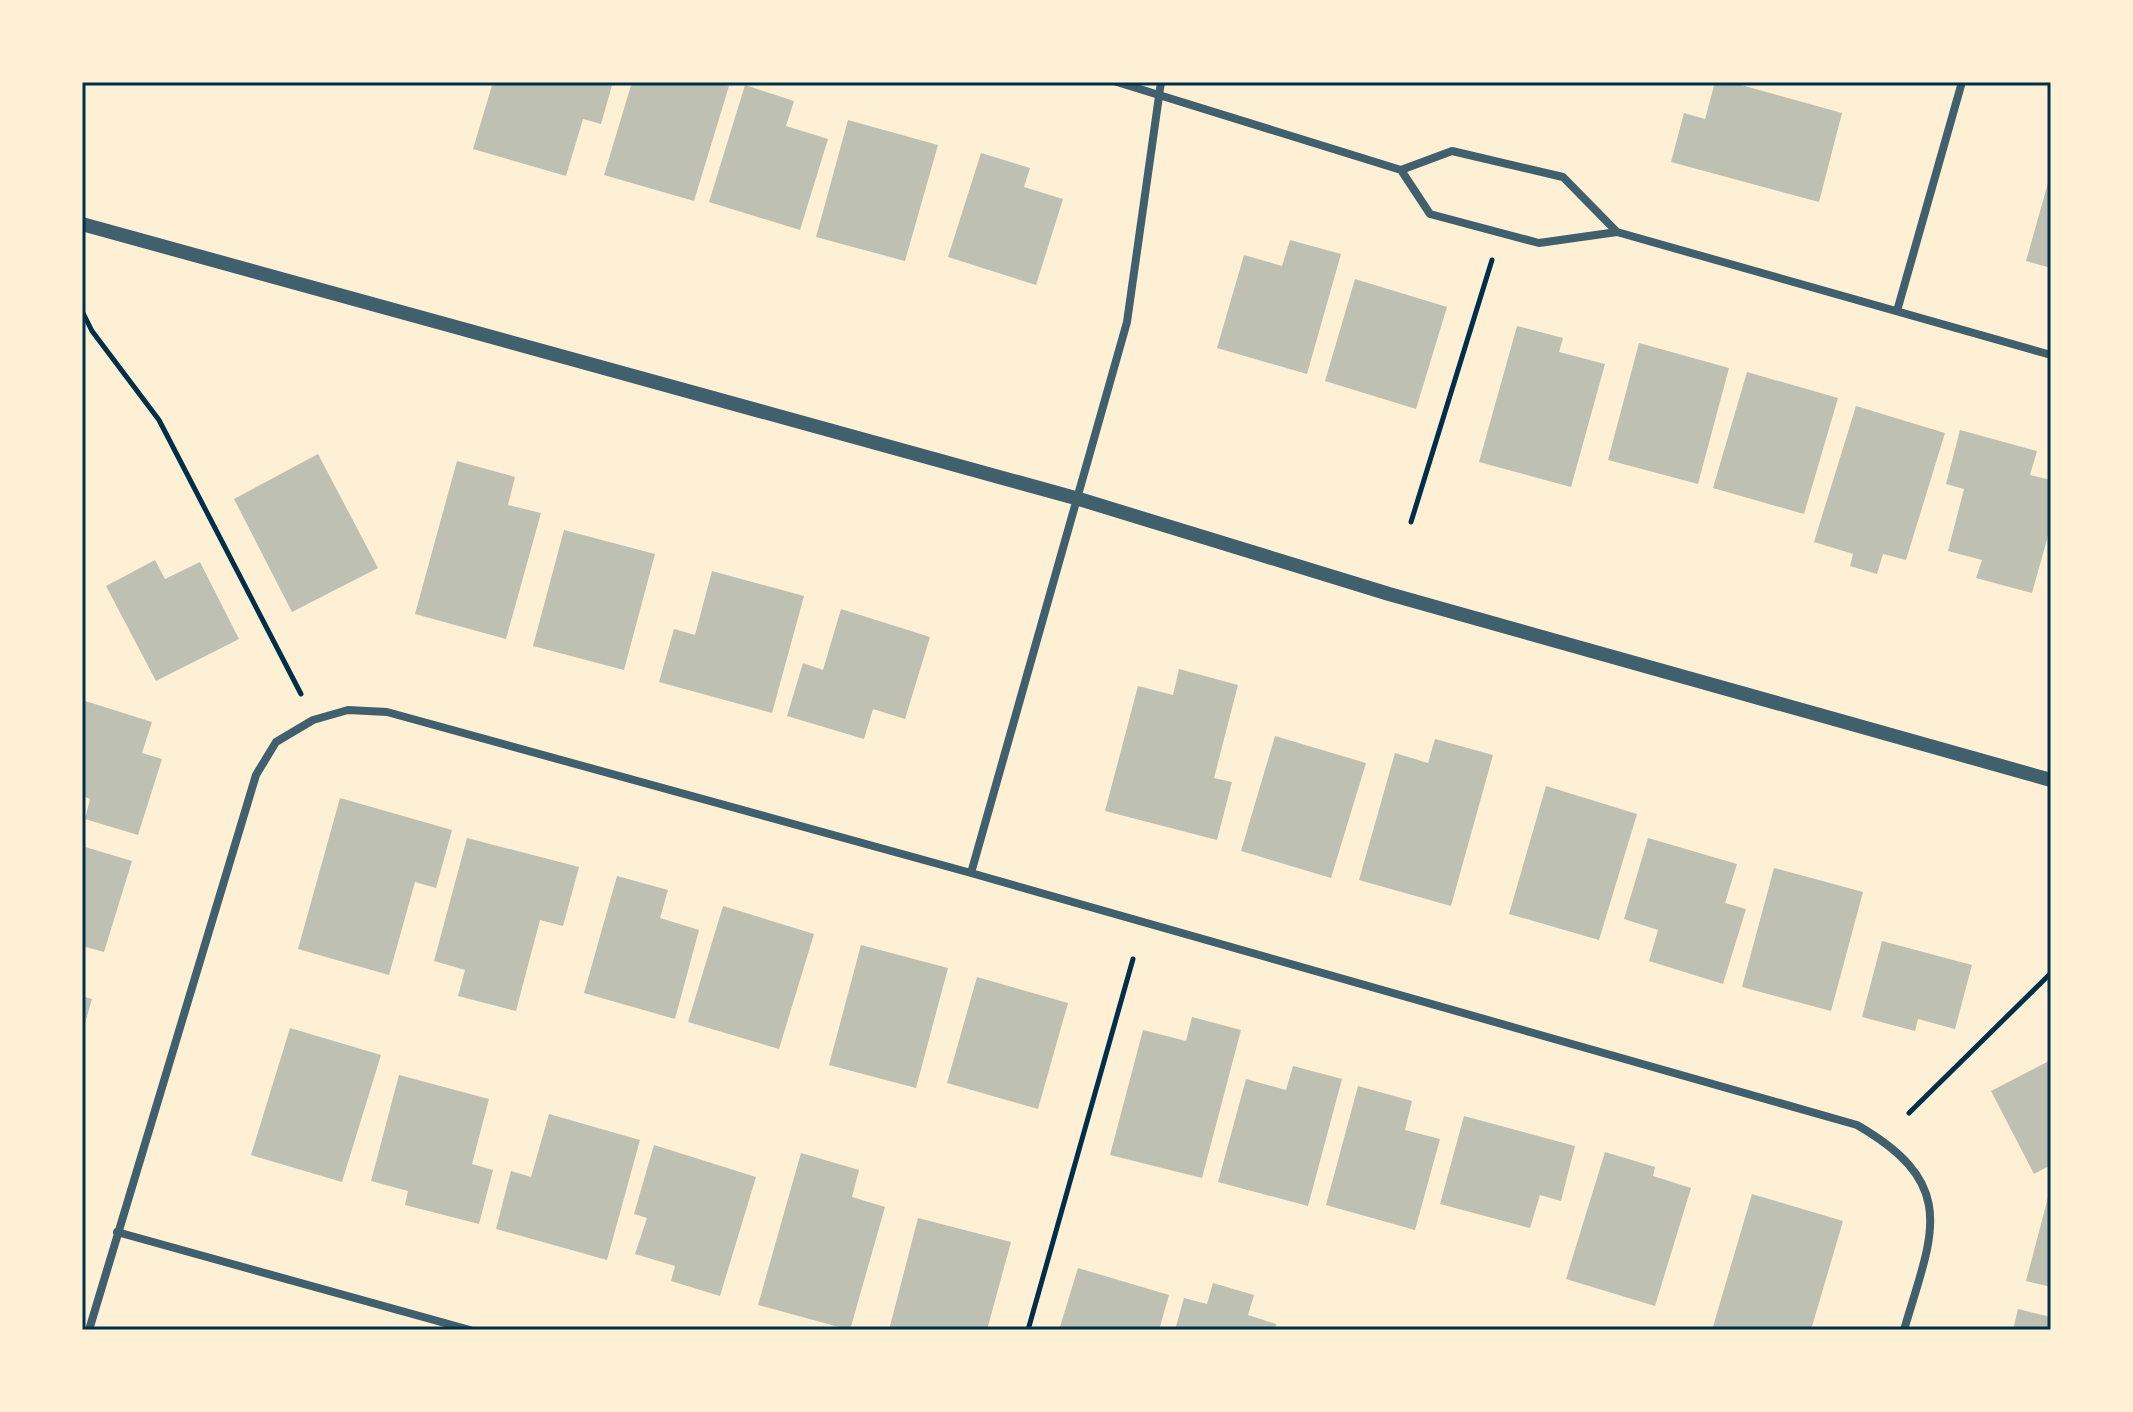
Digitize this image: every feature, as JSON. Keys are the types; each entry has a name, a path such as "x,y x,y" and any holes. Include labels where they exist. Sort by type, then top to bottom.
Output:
{"street":[{"path":"1117,82 1401,170 1452,151 1563,177 1617,232"},
{"path":"971,873 1127,322 1161,82"},
{"path":"1897,311 1962,82"},
{"path":"1401,170 1430,214 1539,243 1617,232 2051,355"},
{"path":"82,224 1079,499 1389,594 2051,780"},
{"path":"89,1330 256,775 276,742 313,720 348,710 387,712 971,873 1857,1125 1887,1142 1915,1171 1931,1204 1930,1240 1904,1330"},
{"path":"117,1232 470,1330"}],"path":[{"path":"1411,522 1501,232"},
{"path":"82,311 92,331 159,420 313,720"},
{"path":"1028,1330 1133,959"},
{"path":"1909,1113 2051,973"}],"building":[{"path":"493,82 613,82 601,124 583,119 566,176 473,149"},
{"path":"632,82 717,82 729,86 694,201 604,175"},
{"path":"1715,82 1730,82 1842,113 1819,202 1671,162 1684,113 1705,119"},
{"path":"745,85 794,101 786,126 828,139 800,230 709,202"},
{"path":"848,120 938,145 905,261 816,237"},
{"path":"981,153 1030,168 1024,187 1063,199 1036,285 948,257"},
{"path":"2051,176 2051,268 2026,261"},
{"path":"1290,240 1341,254 1307,374 1217,348 1244,255 1282,266"},
{"path":"1355,279 1447,307 1416,409 1325,381"},
{"path":"1517,326 1563,338 1559,352 1605,364 1571,487 1479,462"},
{"path":"1639,343 1729,368 1698,484 1608,460"},
{"path":"1747,372 1838,398 1804,514 1713,488"},
{"path":"1856,406 1945,433 1906,560 1883,554 1877,574 1850,566 1853,554 1814,542"},
{"path":"1960,430 2037,451 2030,475 2051,480 2051,525 2032,593 1976,578 1982,560 1948,551 1964,489 1946,484"},
{"path":"318,454 378,568 292,612 234,499"},
{"path":"457,461 515,477 508,505 541,513 506,639 415,614"},
{"path":"564,530 655,554 624,670 533,646"},
{"path":"155,560 165,579 200,562 239,639 156,681 106,586"},
{"path":"712,571 804,596 772,713 659,682 674,629 695,635"},
{"path":"841,609 930,637 905,719 873,709 864,739 787,716 803,663 823,670"},
{"path":"1179,669 1238,685 1214,778 1232,782 1217,840 1105,811 1138,686 1173,695"},
{"path":"82,700 152,722 142,753 162,759 138,835 85,819 90,799 82,796"},
{"path":"1275,736 1366,763 1331,878 1241,851"},
{"path":"1435,739 1493,755 1451,906 1359,880 1395,753 1428,763"},
{"path":"1546,786 1637,814 1599,940 1509,914"},
{"path":"340,798 452,830 436,888 415,882 389,975 298,949"},
{"path":"467,838 579,867 563,926 540,920 516,1011 458,996 465,970 434,961"},
{"path":"1648,838 1737,864 1725,903 1746,909 1723,984 1649,961 1658,930 1624,919"},
{"path":"82,846 132,861 104,952 82,946"},
{"path":"1774,868 1863,892 1831,1011 1742,987"},
{"path":"617,876 668,890 660,918 699,930 675,1019 584,993"},
{"path":"723,906 814,934 779,1049 688,1022"},
{"path":"1882,941 1972,965 1955,1029 1918,1019 1915,1031 1862,1017"},
{"path":"861,945 948,968 916,1088 829,1065"},
{"path":"977,977 1068,1003 1038,1109 947,1083"},
{"path":"82,996 92,999 83,1030 82,1030"},
{"path":"1192,1017 1241,1030 1202,1178 1110,1155 1143,1030 1186,1041"},
{"path":"290,1028 381,1055 342,1182 251,1155"},
{"path":"2051,1060 2051,1165 2034,1174 1991,1091"},
{"path":"1293,1066 1342,1079 1308,1206 1218,1182 1246,1079 1286,1090"},
{"path":"399,1075 489,1099 472,1164 493,1170 479,1224 405,1205 408,1191 371,1181"},
{"path":"1358,1086 1412,1101 1405,1130 1440,1139 1415,1230 1326,1205"},
{"path":"549,1114 640,1140 607,1260 496,1229 511,1171 531,1177"},
{"path":"1464,1116 1575,1146 1561,1201 1540,1195 1530,1228 1440,1204"},
{"path":"654,1145 756,1177 720,1296 671,1281 675,1266 635,1254 647,1218 634,1214"},
{"path":"1605,1152 1655,1167 1653,1176 1691,1188 1655,1306 1566,1279"},
{"path":"801,1153 859,1170 852,1197 885,1207 850,1330 758,1305"},
{"path":"2051,1190 2051,1287 2026,1281"},
{"path":"1752,1194 1843,1221 1811,1330 1712,1330"},
{"path":"918,1218 1011,1242 987,1330 889,1330"},
{"path":"1078,1268 1169,1295 1159,1330 1059,1330"},
{"path":"1213,1283 1254,1295 1248,1315 1276,1324 1275,1330 1175,1330 1184,1298 1207,1304"},
{"path":"2018,1309 2051,1317 2051,1330 2013,1330"}]}
